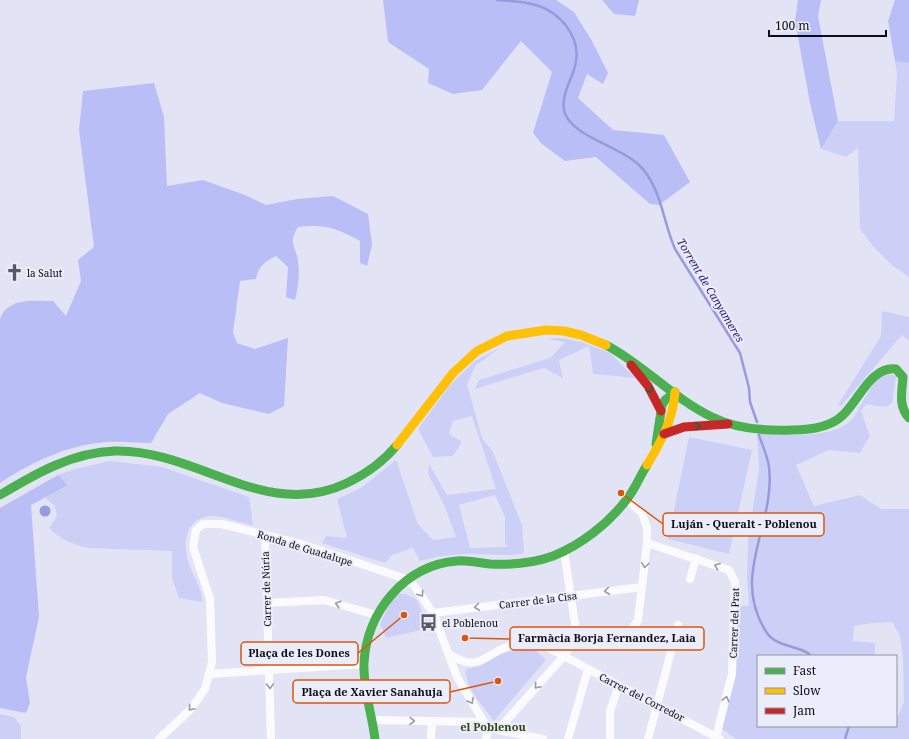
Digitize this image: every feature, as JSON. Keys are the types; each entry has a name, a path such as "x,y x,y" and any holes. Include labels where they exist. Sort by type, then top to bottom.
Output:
{"main road":[{"path":"0,495 32,476 60,463 91,454 116,451 135,452 176,460 267,493 298,496 326,492 359,479 381,464 402,443 432,398 454,370 472,355 497,341 527,332 547,330 562,331 590,338 617,350 701,411 732,424"},
{"path":"617,350 642,378 661,411"},
{"path":"664,434 684,426 732,424 785,430 812,429 824,426 846,414 875,376 882,370 891,368 897,369 903,377 901,404 904,412 909,418"},
{"path":"656,448 661,411 665,400 675,392"},
{"path":"375,739 365,664 371,631 376,615 390,594 406,579 432,565 456,561 500,564 544,558 564,551 601,526 627,500 664,434 673,415 675,392"}],"street":[{"path":"577,637 606,637 629,634 638,620 647,543 647,528 642,513 627,500"},
{"name":"Ronda de Guadalupe","path":"209,674 212,662 210,599 193,547 196,530 203,524 222,524 301,544 406,579"},
{"name":"Carrer de Núria","path":"265,535 271,739"},
{"name":"Carrer del Prat","path":"647,543 729,570 735,582 732,674 718,738"},
{"path":"543,739 498,730 563,657 577,637 564,551"},
{"path":"690,579 696,558"},
{"path":"406,579 419,591 433,613 457,677 484,722 487,735"},
{"name":"Carrer de la Cisa","path":"433,613 642,587"},
{"path":"267,603 324,600 376,615"},
{"path":"648,739 678,625"},
{"name":"Carrer del Corredor","path":"448,653 459,661 478,663 498,650 518,644 543,645 563,657 718,738"},
{"path":"159,738 191,709 205,689 209,674 365,664"},
{"path":"568,739 588,669"},
{"path":"610,739 610,711 619,685"},
{"path":"373,720 484,722"},
{"path":"431,739 432,722"}],"shaded area":[{"path":"383,0 556,0 574,12 592,41 608,73 603,84 587,74 578,98 613,130 664,135 690,182 659,205 650,204 596,157 565,161 542,144 533,133 552,72 521,41 482,90 453,94 428,83 429,69 388,42"},
{"path":"602,0 639,0 635,16 614,14"},
{"path":"798,0 821,0 818,16 838,121 821,149 810,103 795,21"},
{"path":"895,0 909,0 909,63 895,61 888,21"},
{"path":"895,61 909,63 909,277 893,266 872,245 860,229 858,148 846,157 821,149 838,121 894,121 897,74"},
{"path":"154,83 164,117 167,186 203,180 245,195 266,205 297,199 333,196 368,214 372,245 367,266 360,263 360,241 330,228 316,226 298,227 293,237 293,244 298,260 299,270 295,300 286,297 288,267 276,256 263,265 258,271 256,279 240,281 233,333 237,343 255,349 288,338 284,406 269,414 222,403 200,393 168,414 151,443 113,442 93,443 79,446 38,461 0,483 0,319 9,307 22,302 30,301 53,301 66,316 81,281 78,260 94,247 79,130 83,91"},
{"path":"882,311 909,317 909,341 902,335 841,406 838,405 881,336"},
{"path":"560,338 582,342 610,353 635,378 593,374 589,346 559,360 563,378 544,368 475,389 479,380 550,358 565,342 546,339"},
{"path":"501,347 475,366 467,384 482,438 493,452 522,525 524,553 506,555 455,554 420,561 413,548 392,555 385,563 322,543 326,536 347,538 337,499 361,488 396,460 418,524 433,540 456,537 445,507 428,474 429,464 447,495 496,489 472,416 453,421 449,434 462,442 453,456 433,457 418,429 450,385 475,361","holes":["495,495 505,517 505,543 508,547 470,548 459,505"]},
{"path":"890,374 896,376 892,403 886,407 866,404 861,411 870,436 860,453 829,450 796,465 814,506 860,495 881,509 909,509 909,739 736,739 722,729 733,683 739,607 749,605 747,577 748,541 759,469 757,433 796,435 838,429 848,423 856,414 867,394 881,376"},
{"path":"689,437 752,450 729,554 668,539"},
{"path":"110,461 162,467 249,497 253,525 226,518 210,516 195,522 191,527 186,541 187,556 201,592 202,602 179,598 172,578 172,551 88,548 67,541 49,528 57,516 55,506 44,497 68,485 58,475 75,469"},
{"path":"58,475 68,485 31,505 39,617 26,677 30,703 26,713 0,708 0,508"},
{"path":"45,505 49,507 51,511 49,515 45,517 41,515 39,511 41,507"},
{"path":"398,594 406,594 417,600 429,628 386,638 380,624 389,605"},
{"path":"521,648 536,651 546,660 494,721 471,690 466,676 466,669 480,666 500,654"},
{"path":"0,714 14,717 21,726 21,739 0,739"}],"waterway":[{"name":"Torrent de Canyameres","path":"497,0 523,2 538,6 549,11 566,26 576,46 576,58 574,70 565,94 565,113 574,126 582,132 621,152 638,164 652,182 661,204 675,249 740,353 749,388 750,402 757,422"},
{"path":"759,435 769,467 769,488 753,571 752,591 756,612 771,638 777,642 803,650 810,655"},
{"path":"845,739 849,727"}],"traffic: fast":[{"path":"606,345 633,362 698,410 721,421 741,427 782,430 805,429 826,425 838,419 849,409 872,378 879,373 896,369 903,377 902,404 903,409 909,418"},
{"path":"656,444 662,405 665,400 675,392"},
{"path":"0,495 27,479 69,460 99,452 115,451 145,453 259,489 288,494 317,493 347,483 361,476 380,462 397,445"},
{"path":"375,739 364,673 366,645 372,627 392,594 405,582 421,571 438,564 457,561 490,564 522,563 553,556 574,546 603,525 620,508 630,495 647,465"}],"traffic: slow":[{"path":"397,445 453,373 477,351 507,336 546,330 564,331 581,335 606,345"},
{"path":"647,465 666,430 672,412 675,392"}],"traffic: jam":[{"path":"631,365 648,386 661,411"},
{"path":"664,434 684,427 728,424"}],"place":[{"name":"la Salut","path":"14,273"},
{"name":"Luján - Queralt - Poblenou","path":"621,493"},
{"name":"Plaça de les Dones","path":"404,615"},
{"name":"el Poblenou","path":"429,623"},
{"name":"Farmàcia Borja Fernandez, Laia","path":"465,638"},
{"name":"Plaça de Xavier Sanahuja","path":"498,681"}],"district":[{"name":"el Poblenou","path":"493,726"}]}
